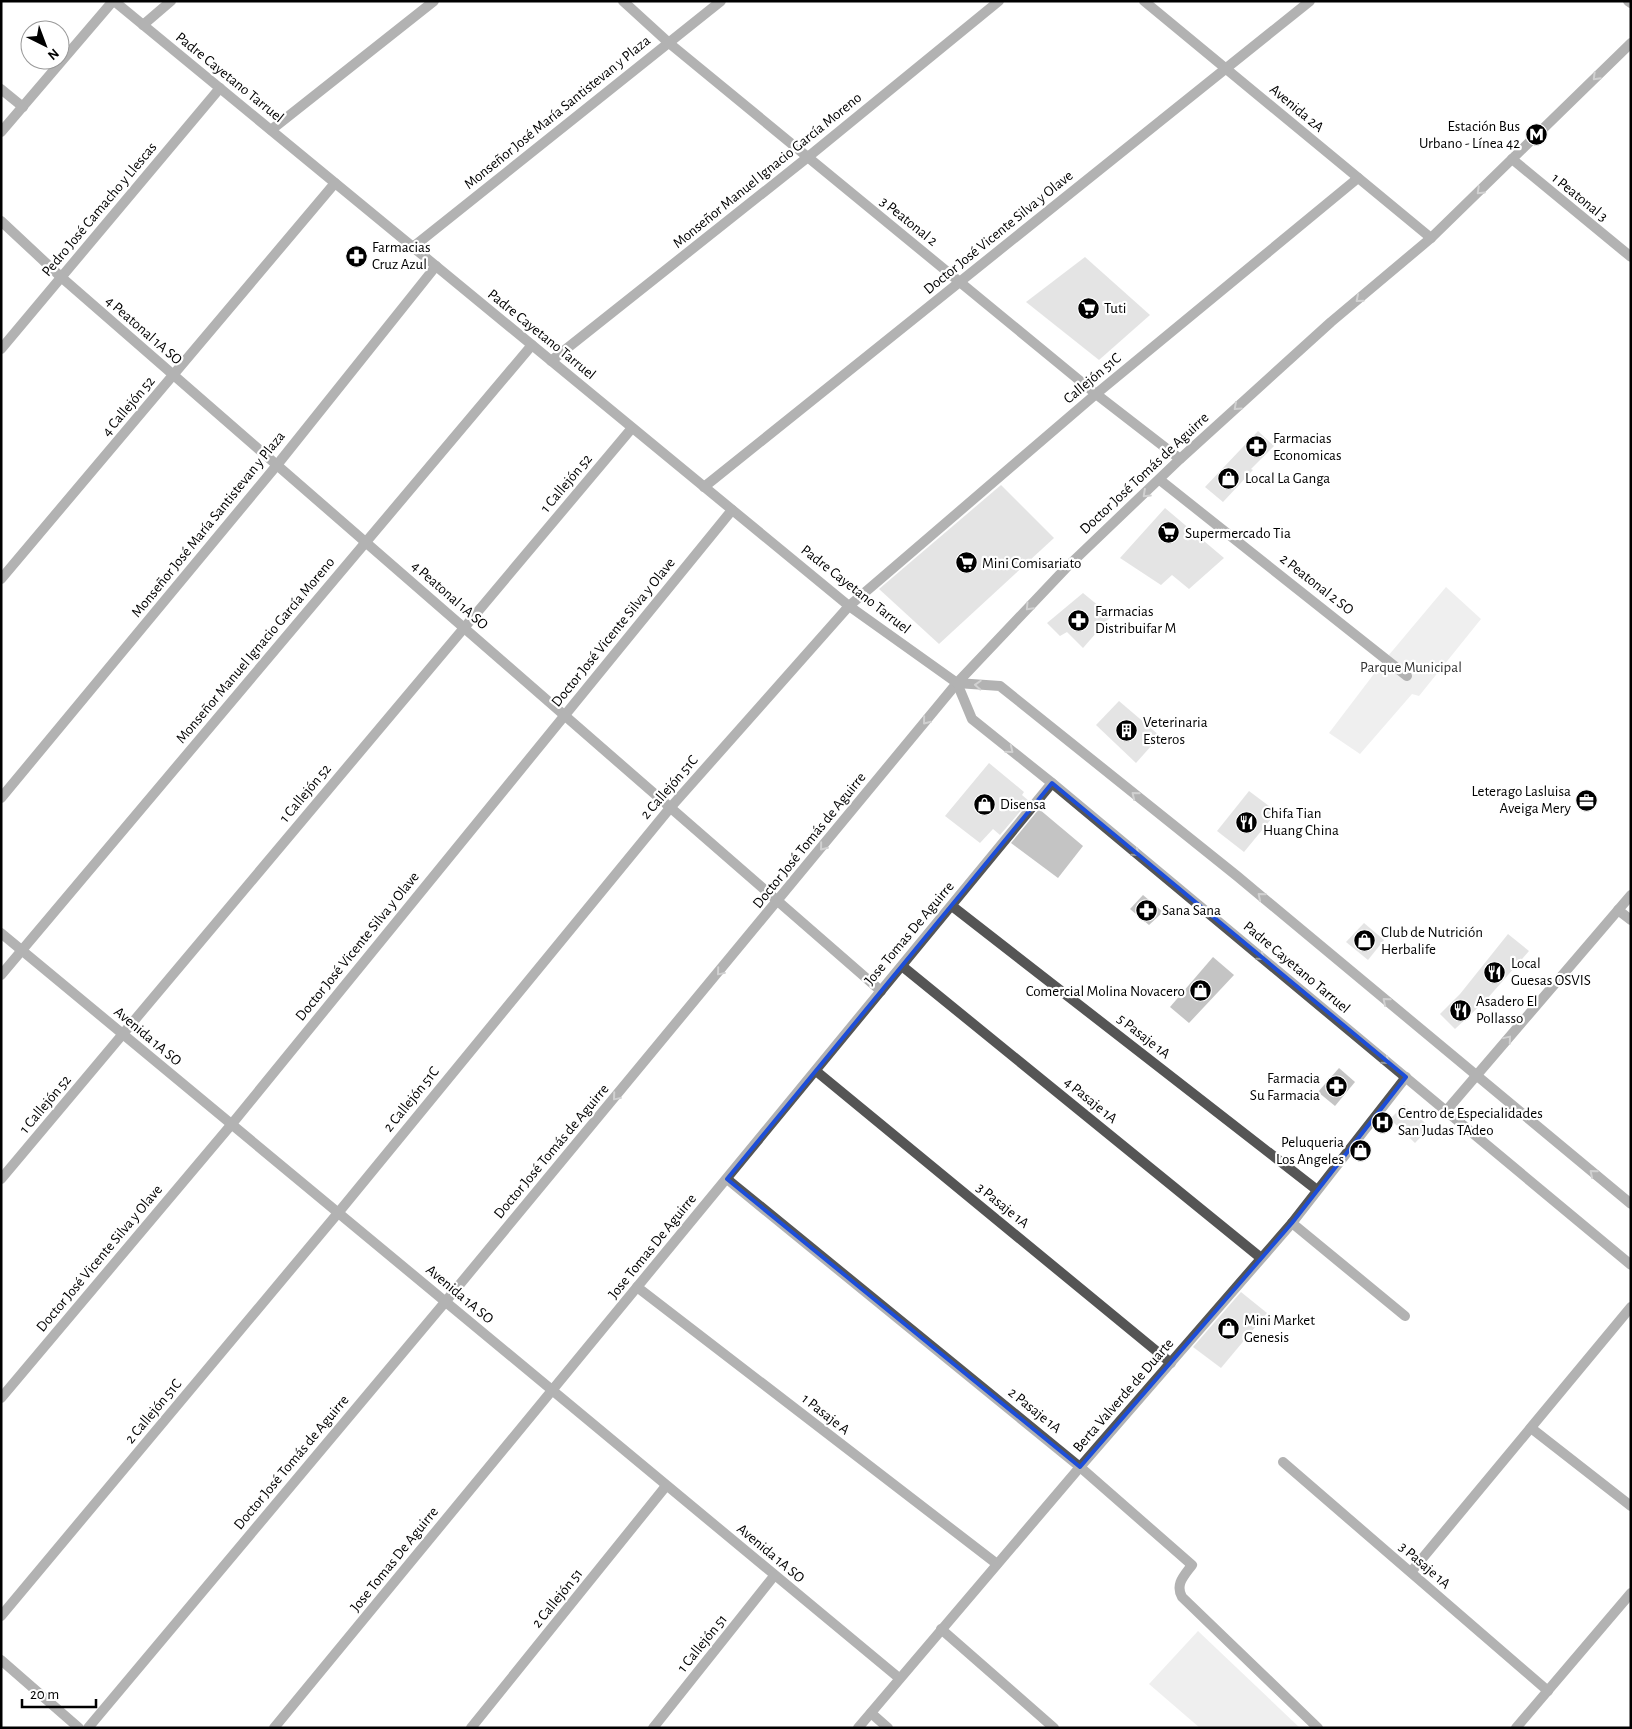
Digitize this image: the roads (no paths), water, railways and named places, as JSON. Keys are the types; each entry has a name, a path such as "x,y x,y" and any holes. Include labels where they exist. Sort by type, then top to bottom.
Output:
{"street":[{"name":"Padre Cayetano Tarruel","path":"114,1 849,606 957,684 972,719 1052,783 1631,1265"},
{"path":"1,132 114,1"},
{"path":"143,25 171,1"},
{"path":"271,130 434,1"},
{"name":"3 Peatonal 2","path":"622,1 669,43 808,158 1096,394 1180,459"},
{"name":"Monseñor José María Santistevan y Plaza","path":"413,247 721,1"},
{"name":"Monseñor Manuel Ignacio García Moreno","path":"551,361 808,158 999,1"},
{"name":"Avenida 2A","path":"1144,1 1431,238"},
{"name":"Doctor José Vicente Silva y Olave","path":"704,487 1310,1"},
{"name":"Doctor José Tomás de Aguirre","path":"88,1728 446,1301 957,684 1066,568 1180,459 1331,322 1431,238 1631,43"},
{"name":"Pedro José Camacho y Llescas","path":"1,349 220,88"},
{"path":"1,89 23,107"},
{"name":"1 Peatonal 3","path":"1512,159 1631,257"},
{"name":"Callejón 51C","path":"849,606 1096,394 1358,178"},
{"name":"4 Callejón 52","path":"1,579 336,183"},
{"name":"4 Peatonal 1A SO","path":"1,221 61,278 881,991"},
{"name":"Monseñor José María Santistevan y Plaza","path":"1,798 277,465 436,266"},
{"name":"Monseñor Manuel Ignacio García Moreno","path":"1,975 532,345"},
{"name":"1 Callejón 52","path":"1,1179 632,428"},
{"name":"2 Peatonal 2 SO","path":"1160,480 1407,676"},
{"name":"Doctor José Vicente Silva y Olave","path":"1,1398 231,1124 732,510"},
{"name":"2 Callejón 51C","path":"1,1616 338,1213 670,808 849,606"},
{"name":"Padre Cayetano Tarruel","path":"957,684 1000,686 1236,876 1631,1204"},
{"name":"Jose Tomas De Aguirre","path":"274,1728 1052,783"},
{"path":"1446,1111 1631,895"},
{"name":"5 Pasaje 1A","path":"952,906 1317,1190"},
{"path":"1618,910 1631,920"},
{"name":"Avenida 1A SO","path":"1,933 898,1678"},
{"name":"4 Pasaje 1A","path":"902,966 1261,1258"},
{"name":"3 Pasaje 1A","path":"816,1071 1171,1363"},
{"name":"Berta Valverde de Duarte","path":"858,1728 898,1678 1292,1223 1406,1077"},
{"name":"2 Pasaje 1A","path":"727,1179 1080,1467 1192,1565 1180,1581 1178,1590 1182,1597 1318,1728"},
{"path":"1292,1223 1405,1316"},
{"name":"1 Pasaje A","path":"637,1287 997,1564"},
{"path":"1411,1572 1631,1307"},
{"path":"1531,1428 1631,1506"},
{"name":"3 Pasaje 1A","path":"1283,1462 1548,1691"},
{"name":"2 Callejón 51","path":"471,1728 666,1486"},
{"name":"1 Callejón 51","path":"653,1728 774,1576"},
{"path":"1516,1728 1631,1593"},
{"path":"941,1629 1054,1728"},
{"path":"1,1660 79,1728"},
{"path":"871,1713 888,1728"}],"place":[{"name":"Estación Bus Urbano - Línea 42","path":"1536,135"},
{"name":"Farmacias Cruz Azul","path":"356,256"},
{"name":"Tuti","path":"1088,308"},
{"name":"Farmacias Economicas","path":"1257,447"},
{"name":"Local La Ganga","path":"1229,478"},
{"name":"Supermercado Tia","path":"1169,533"},
{"name":"Mini Comisariato","path":"966,563"},
{"name":"Farmacias Distribuifar M","path":"1079,620"},
{"name":"Veterinaria Esteros","path":"1127,731"},
{"name":"Leterago Lasluisa Aveiga Mery","path":"1587,800"},
{"name":"Disensa","path":"984,804"},
{"name":"Chifa Tian Huang China","path":"1247,822"},
{"name":"Sana Sana","path":"1146,910"},
{"name":"Club de Nutrición Herbalife","path":"1365,941"},
{"name":"Local Guesas OSVIS","path":"1495,972"},
{"name":"Comercial Molina Novacero","path":"1201,991"},
{"name":"Asadero El Pollasso","path":"1460,1010"},
{"name":"Farmacia Su Farmacia","path":"1336,1087"},
{"name":"Centro de Especialidades San Judas TAdeo","path":"1382,1122"},
{"name":"Peluqueria Los Angeles","path":"1360,1151"},
{"name":"Mini Market Genesis","path":"1228,1329"}],"park label":[{"name":"Parque Municipal","path":"1411,667"}]}
